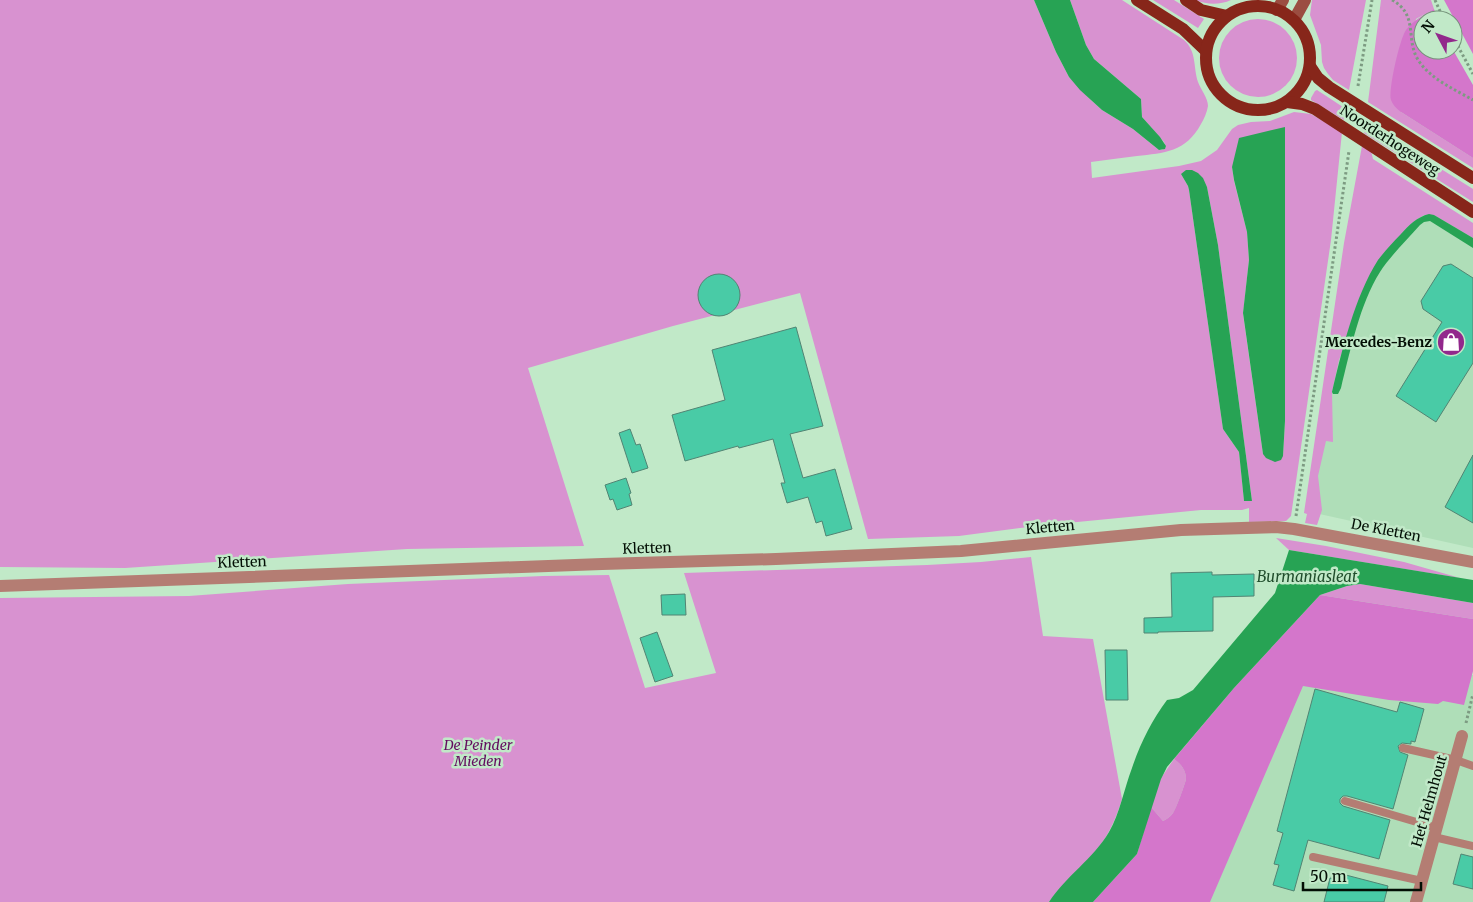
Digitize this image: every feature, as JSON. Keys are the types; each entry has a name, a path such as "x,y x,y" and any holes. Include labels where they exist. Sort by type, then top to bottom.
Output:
{"main road":[{"path":"1137,0 1183,29 1206,51"},
{"path":"1186,0 1201,10 1227,16"},
{"path":"1294,20 1305,0"},
{"path":"1280,5 1304,34 1309,49 1310,66 1306,80 1298,92 1287,102 1273,109 1257,111 1231,104 1221,96 1212,83 1206,68 1206,51 1210,38 1217,26 1227,16 1251,6 1280,5"},
{"name":"Noorderhogeweg","path":"1310,66 1318,78 1329,87 1473,178"},
{"name":"Noorderhogeweg","path":"1287,102 1302,104 1315,109 1473,212"}],"street":[{"name":"De Kletten","path":"1294,528 1473,562"},
{"name":"Kletten","path":"0,586 805,558 961,551 1181,530 1294,528"},
{"name":"Het Helmhout","path":"1416,902 1462,736"}],"lane":[{"path":"1402,748 1456,760 1473,766"},
{"path":"1345,801 1472,846"},
{"path":"1313,856 1422,881"}],"path":[{"path":"1358,86 1372,0"},
{"path":"1392,0 1402,7 1406,13 1411,29 1413,50 1421,64 1434,76 1473,100"},
{"path":"1463,56 1473,74"},
{"path":"1294,528 1349,151"},
{"path":"1462,736 1473,694"}],"shaded area":[{"path":"1444,0 1473,0 1473,54 1463,35 1463,10 1449,10"},
{"path":"1413,23 1413,60 1459,60 1473,85 1473,158 1401,112 1391,100 1393,76 1406,30"},
{"path":"1415,193 1473,232 1473,548 1315,513 1313,477 1333,359"},
{"path":"1320,595 1473,619 1473,671 1464,705 1443,701 1438,704 1389,700 1303,686 1210,902 1093,902 1137,854 1151,807 1163,821 1173,813 1186,779 1183,768 1174,759 1234,688"},
{"path":"1299,668 1473,675 1473,902 1184,902"}],"green space":[{"path":"0,0 1034,0 1069,77 1102,110 1133,129 1159,150 1162,150 1166,147 1164,142 1142,117 1141,99 1094,59 1086,45 1070,0 1122,0 1184,40 1193,54 1196,76 1208,106 1203,120 1195,133 1181,146 1156,154 1091,162 1092,178 1179,166 1201,161 1217,150 1232,129 1238,125 1270,121 1294,112 1311,114 1342,132 1331,240 1291,516 1286,521 1249,522 1249,508 1242,510 1201,510 1036,526 959,536 868,539 800,293 673,326 528,368 584,546 407,549 125,568 0,567","holes":["1285,127 1285,421 1283,456 1263,454 1243,314 1249,260 1247,232 1232,167","1181,174 1202,178 1207,187 1218,245 1252,501 1244,501 1239,452 1223,429 1189,190"]},
{"path":"1153,0 1174,0 1204,19 1198,28"},
{"path":"1196,0 1231,0 1214,4"},
{"path":"1312,0 1366,0 1349,90 1333,80 1324,68 1321,45 1310,15"},
{"path":"1381,0 1431,0 1434,9 1432,10 1413,10 1413,38 1401,112 1473,158 1473,168 1368,102"},
{"path":"1258,19 1273,22 1290,36 1294,43 1297,58 1294,73 1280,90 1273,94 1258,97 1243,94 1226,80 1222,73 1219,58 1222,43 1236,26 1243,22"},
{"path":"1317,90 1346,109 1344,120 1311,100"},
{"path":"1366,122 1473,189 1473,202 1364,133"},
{"path":"1362,146 1371,151 1373,159 1473,223 1473,238 1434,215 1424,215 1408,227 1378,261 1339,360 1332,392 1333,442 1326,441 1318,476 1322,510 1317,525 1305,523 1307,514 1304,513 1344,243"},
{"path":"1276,538 1404,562 1460,578 1289,550"},
{"name":"De Peinder Mieden","path":"1031,557 1043,636 1093,639 1122,799 1114,821 1099,847 1049,902 0,902 0,598 189,596 348,584 609,575 645,688 716,673 684,573 927,565"},
{"path":"1360,584 1473,603 1473,619 1320,595 1347,586"},
{"path":"1174,759 1183,768 1186,779 1173,813 1163,821 1151,807 1161,778"}],"water":[{"path":"1034,0 1070,0 1086,45 1094,59 1141,99 1142,117 1160,137 1166,146 1165,149 1159,150 1133,129 1102,110 1080,90 1069,77 1056,52"},
{"path":"1285,127 1285,421 1283,456 1281,460 1275,462 1266,458 1263,454 1243,313 1249,260 1247,232 1232,167 1239,138"},
{"path":"1186,170 1198,173 1203,178 1207,187 1218,245 1252,501 1244,501 1239,452 1223,429 1189,190 1181,174"},
{"path":"1429,214 1434,215 1473,238 1473,248 1430,221 1420,225 1389,260 1373,284 1356,328 1341,388 1338,394 1333,394 1350,324 1370,274 1378,260 1392,243 1417,219"},
{"name":"Burmaniasleat","path":"1289,550 1473,580 1473,603 1360,584 1347,586 1320,595 1234,688 1167,767 1161,779 1137,854 1093,902 1049,902 1063,884 1103,842 1109,832 1139,750 1151,724 1167,700 1179,698 1193,690 1275,593"}],"building":[{"name":"Mercedes-Benz","path":"1451,264 1473,278 1473,363 1436,422 1396,396 1442,322 1423,309 1421,301 1443,266"},
{"path":"723,274 731,277 737,283 740,295 737,307 731,313 715,316 707,313 701,307 698,291 701,283 707,277"},
{"path":"796,327 823,426 790,434 803,478 835,469 852,529 826,536 822,521 816,523 808,497 787,503 781,483 785,483 773,439 739,448 738,446 685,461 672,415 725,400 712,350"},
{"path":"630,429 636,445 640,444 648,468 632,473 619,433"},
{"path":"1473,455 1473,523 1445,507"},
{"path":"626,478 631,493 629,494 632,505 617,510 613,499 610,500 605,485"},
{"path":"1212,572 1212,575 1254,574 1254,596 1213,597 1213,631 1144,633 1144,618 1172,617 1171,573"},
{"path":"685,594 686,615 662,615 661,595"},
{"path":"657,632 673,676 655,682 640,638"},
{"path":"1105,650 1127,650 1128,700 1106,700"},
{"path":"1315,689 1397,712 1400,702 1424,709 1415,742 1411,741 1411,744 1402,743 1398,746 1400,752 1408,755 1393,809 1347,796 1343,796 1340,799 1340,803 1343,806 1390,820 1379,859 1308,840 1294,891 1273,885 1279,865 1274,864 1283,833 1277,831"},
{"path":"1461,854 1473,857 1473,889 1453,884"},
{"path":"1342,874 1388,886 1384,902 1324,902 1330,878 1341,880"}],"place":[{"name":"Mercedes-Benz","path":"1451,342"}]}
